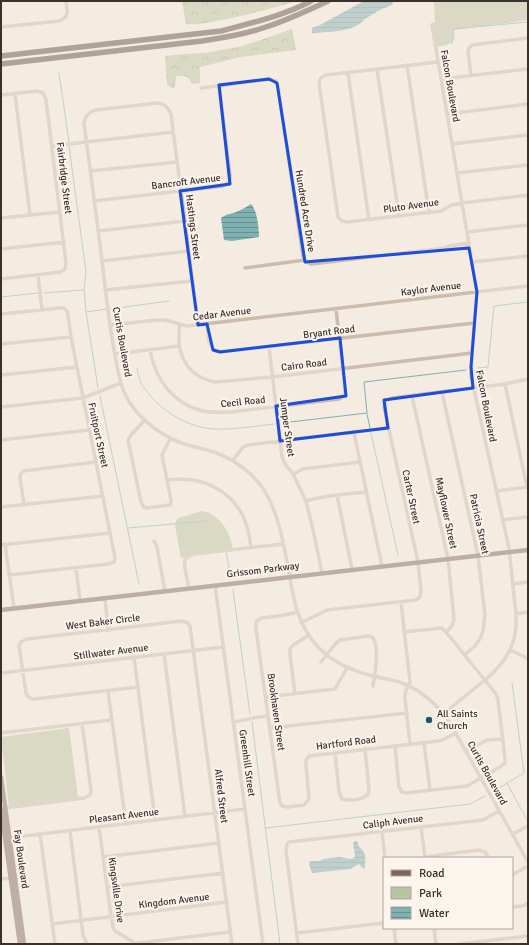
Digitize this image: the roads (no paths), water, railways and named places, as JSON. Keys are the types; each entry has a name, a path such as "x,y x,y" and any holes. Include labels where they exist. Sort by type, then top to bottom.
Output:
{"highway":[{"path":"1,56 221,31 280,14 310,1"},
{"path":"1,64 202,41 233,36 261,29 291,18 328,1"}],"main road":[{"name":"Grissom Parkway","path":"1,610 165,590 528,550"},
{"name":"Fay Boulevard","path":"1,777 2,809 20,944"},
{"name":"Fay Boulevard","path":"19,929 24,944"}],"street":[{"path":"1,27 59,21 65,18 67,11 66,1"},
{"name":"Falcon Boulevard","path":"443,714 485,680 504,660 514,639 516,614 509,552 471,371 477,292 432,25 528,15"},
{"path":"471,75 468,52 472,45 528,38"},
{"path":"369,220 348,73 438,62"},
{"path":"407,65 429,212"},
{"path":"377,69 399,216"},
{"path":"441,79 528,69"},
{"name":"Pluto Avenue","path":"348,73 326,75 319,79 338,217 342,221 369,220 441,211 452,205 462,203 528,195"},
{"name":"Hundred Acre Drive","path":"219,85 269,79 276,81 305,260 308,263 312,264 445,248 449,246 469,245"},
{"path":"201,88 219,85"},
{"name":"Bancroft Avenue","path":"94,201 223,186 229,183 230,176 219,85"},
{"name":"Fairbridge Street","path":"15,94 37,91 43,93 46,100 52,146 66,265 65,269 60,272 38,275"},
{"path":"1,95 15,94 30,215"},
{"name":"Hastings Street","path":"86,115 95,110 158,103 164,104 169,108 198,325"},
{"path":"447,114 528,104"},
{"name":"Curtis Boulevard","path":"86,115 84,124 105,290 120,383 125,394 145,420 154,428 170,438 186,445 214,452 233,460 259,483 274,508 297,612 301,623 309,635 317,646 327,655 347,668 397,681 420,692 432,701 456,733 528,862"},
{"path":"52,146 173,132"},
{"path":"452,144 528,134"},
{"path":"90,171 177,162"},
{"path":"457,173 528,165"},
{"path":"1,218 60,212"},
{"path":"98,231 185,221"},
{"path":"467,232 528,225"},
{"path":"1,249 64,242"},
{"path":"102,261 188,251"},
{"path":"472,262 528,256"},
{"path":"245,268 305,260"},
{"path":"1,279 38,275 42,310 1,314"},
{"path":"105,290 192,281"},
{"name":"Kaylor Avenue","path":"336,309 528,286"},
{"name":"Fruitport Street","path":"42,310 64,308 67,311 76,367 115,558 114,562 108,564 76,568"},
{"path":"336,309 342,368"},
{"name":"Cedar Avenue","path":"110,325 165,320 187,326 336,309"},
{"name":"Bryant Road","path":"207,324 211,348 216,352 474,323"},
{"name":"Cairo Road","path":"180,324 178,334 182,356 186,364 195,374 208,381 216,382 272,377 472,353"},
{"path":"1,344 71,337"},
{"path":"115,354 180,346"},
{"name":"Jumper Street","path":"269,347 282,457 285,464 293,474 306,501 322,573"},
{"name":"Cecil Road","path":"150,350 152,362 157,374 172,394 190,406 217,413 339,399 344,395 345,390 342,368"},
{"path":"1,375 76,367"},
{"path":"412,396 505,384 528,379"},
{"path":"1,407 83,398 120,383"},
{"path":"496,491 528,487 505,384"},
{"name":"Patricia Street","path":"442,392 478,556 485,614 483,631 480,639 474,647 464,655"},
{"name":"Carter Street","path":"401,602 416,600 420,597 421,591 418,562 384,407 385,401 392,398 412,396"},
{"name":"Mayflower Street","path":"412,396 448,559 454,618 452,626 446,632"},
{"path":"145,420 128,440 142,504 147,508 171,504 162,455 170,438"},
{"path":"233,460 243,447 248,445 388,428"},
{"path":"1,440 89,430"},
{"path":"354,433 382,566"},
{"path":"24,504 20,478 23,471 96,462"},
{"path":"293,474 303,469 360,462"},
{"path":"167,480 198,480 212,485 222,491 241,512 246,522 251,548"},
{"path":"306,501 316,498 366,492"},
{"path":"337,495 352,569"},
{"path":"1,507 102,496"},
{"path":"502,520 528,517"},
{"path":"14,608 3,545 110,533"},
{"path":"154,541 157,547 165,590"},
{"path":"189,588 184,565 188,556 194,554 283,544"},
{"path":"9,575 76,568 80,600"},
{"path":"513,584 528,582"},
{"name":"Greenhill Street","path":"215,585 262,944"},
{"path":"105,598 108,630"},
{"path":"301,623 327,610 401,602 410,682 405,693 410,744"},
{"name":"Brookhaven Street","path":"282,806 280,802 256,622 262,618 297,612"},
{"path":"516,614 528,612"},
{"name":"West Baker Circle","path":"108,691 30,699 27,697 26,693 19,646 21,642 24,640 185,622 190,626 194,650"},
{"path":"395,746 399,787 402,792 406,793 467,786 500,766 504,763 505,759 498,700 496,694 485,680 442,628 404,632"},
{"path":"295,694 290,649 293,645 309,635"},
{"path":"321,662 336,642 340,640 369,636 373,638 375,642 377,658 373,686"},
{"name":"Stillwater Avenue","path":"1,673 223,647"},
{"name":"Alfred Street","path":"194,650 232,944"},
{"path":"510,650 528,660"},
{"path":"164,654 185,816"},
{"path":"134,658 155,820"},
{"path":"266,697 335,688 347,668"},
{"path":"126,824 108,691 138,687"},
{"path":"270,728 407,713"},
{"path":"233,722 268,716"},
{"path":"1,733 112,720"},
{"path":"2,809 84,798 90,795 91,790 82,724"},
{"name":"Hartford Road","path":"282,806 288,807 304,805 309,800 306,760 309,756 444,740 456,733"},
{"path":"466,751 487,740 503,739"},
{"path":"424,743 430,790"},
{"path":"335,753 339,792 342,798 347,800 363,798 368,796 369,789 364,749"},
{"name":"Pleasant Avenue","path":"7,838 245,809"},
{"name":"Caliph Avenue","path":"296,932 286,851 287,844 289,842 483,820 499,811"},
{"path":"513,834 528,826"},
{"name":"Kingsville Drive","path":"99,827 111,916 115,931 138,944 230,932"},
{"path":"421,827 425,857 478,850 485,852 488,857"},
{"path":"70,831 81,920 84,935 88,944"},
{"path":"382,832 385,857"},
{"path":"40,834 55,944"},
{"path":"103,857 219,843"},
{"path":"513,874 528,866"},
{"path":"107,887 223,873"},
{"path":"1,879 12,878"},
{"name":"Kingdom Avenue","path":"52,924 226,902"},
{"path":"513,907 523,906 528,903"},
{"path":"298,944 296,932 383,923"},
{"path":"394,929 396,944"},
{"path":"434,929 436,944"},
{"path":"460,944 528,936"}],"water":[{"path":"364,1 392,1 393,4 376,12 351,28 312,33 312,28"},
{"path":"251,204 256,215 259,237 232,241 224,240 221,218"},
{"path":"355,841 358,842 359,847 362,849 365,856 364,869 359,864 350,869 312,873 309,864 310,861 340,857 350,859 354,858 353,843"}],"waterway":[{"path":"451,44 454,38 453,29 528,22"},
{"path":"59,73 69,142"},
{"path":"69,146 86,272 84,290 86,312 98,388"},
{"path":"44,293 83,290"},
{"path":"1,297 38,293"},
{"path":"110,309 169,301"},
{"path":"478,368 488,367 494,306 528,302"},
{"path":"86,312 107,309"},
{"path":"137,368 141,383 152,398 175,417 184,421 203,428 213,429 274,424"},
{"path":"282,423 367,413 364,382 466,370"},
{"path":"100,396 139,584"},
{"path":"367,414 370,428"},
{"path":"371,433 398,555"},
{"path":"128,528 206,521"},
{"path":"226,552 231,578"},
{"path":"233,590 250,714"},
{"path":"494,791 524,773 512,683"},
{"path":"252,722 280,944"},
{"path":"507,783 528,822"},
{"path":"266,828 470,804 485,796"}],"place":[{"name":"All Saints Church","path":"429,720"}]}
